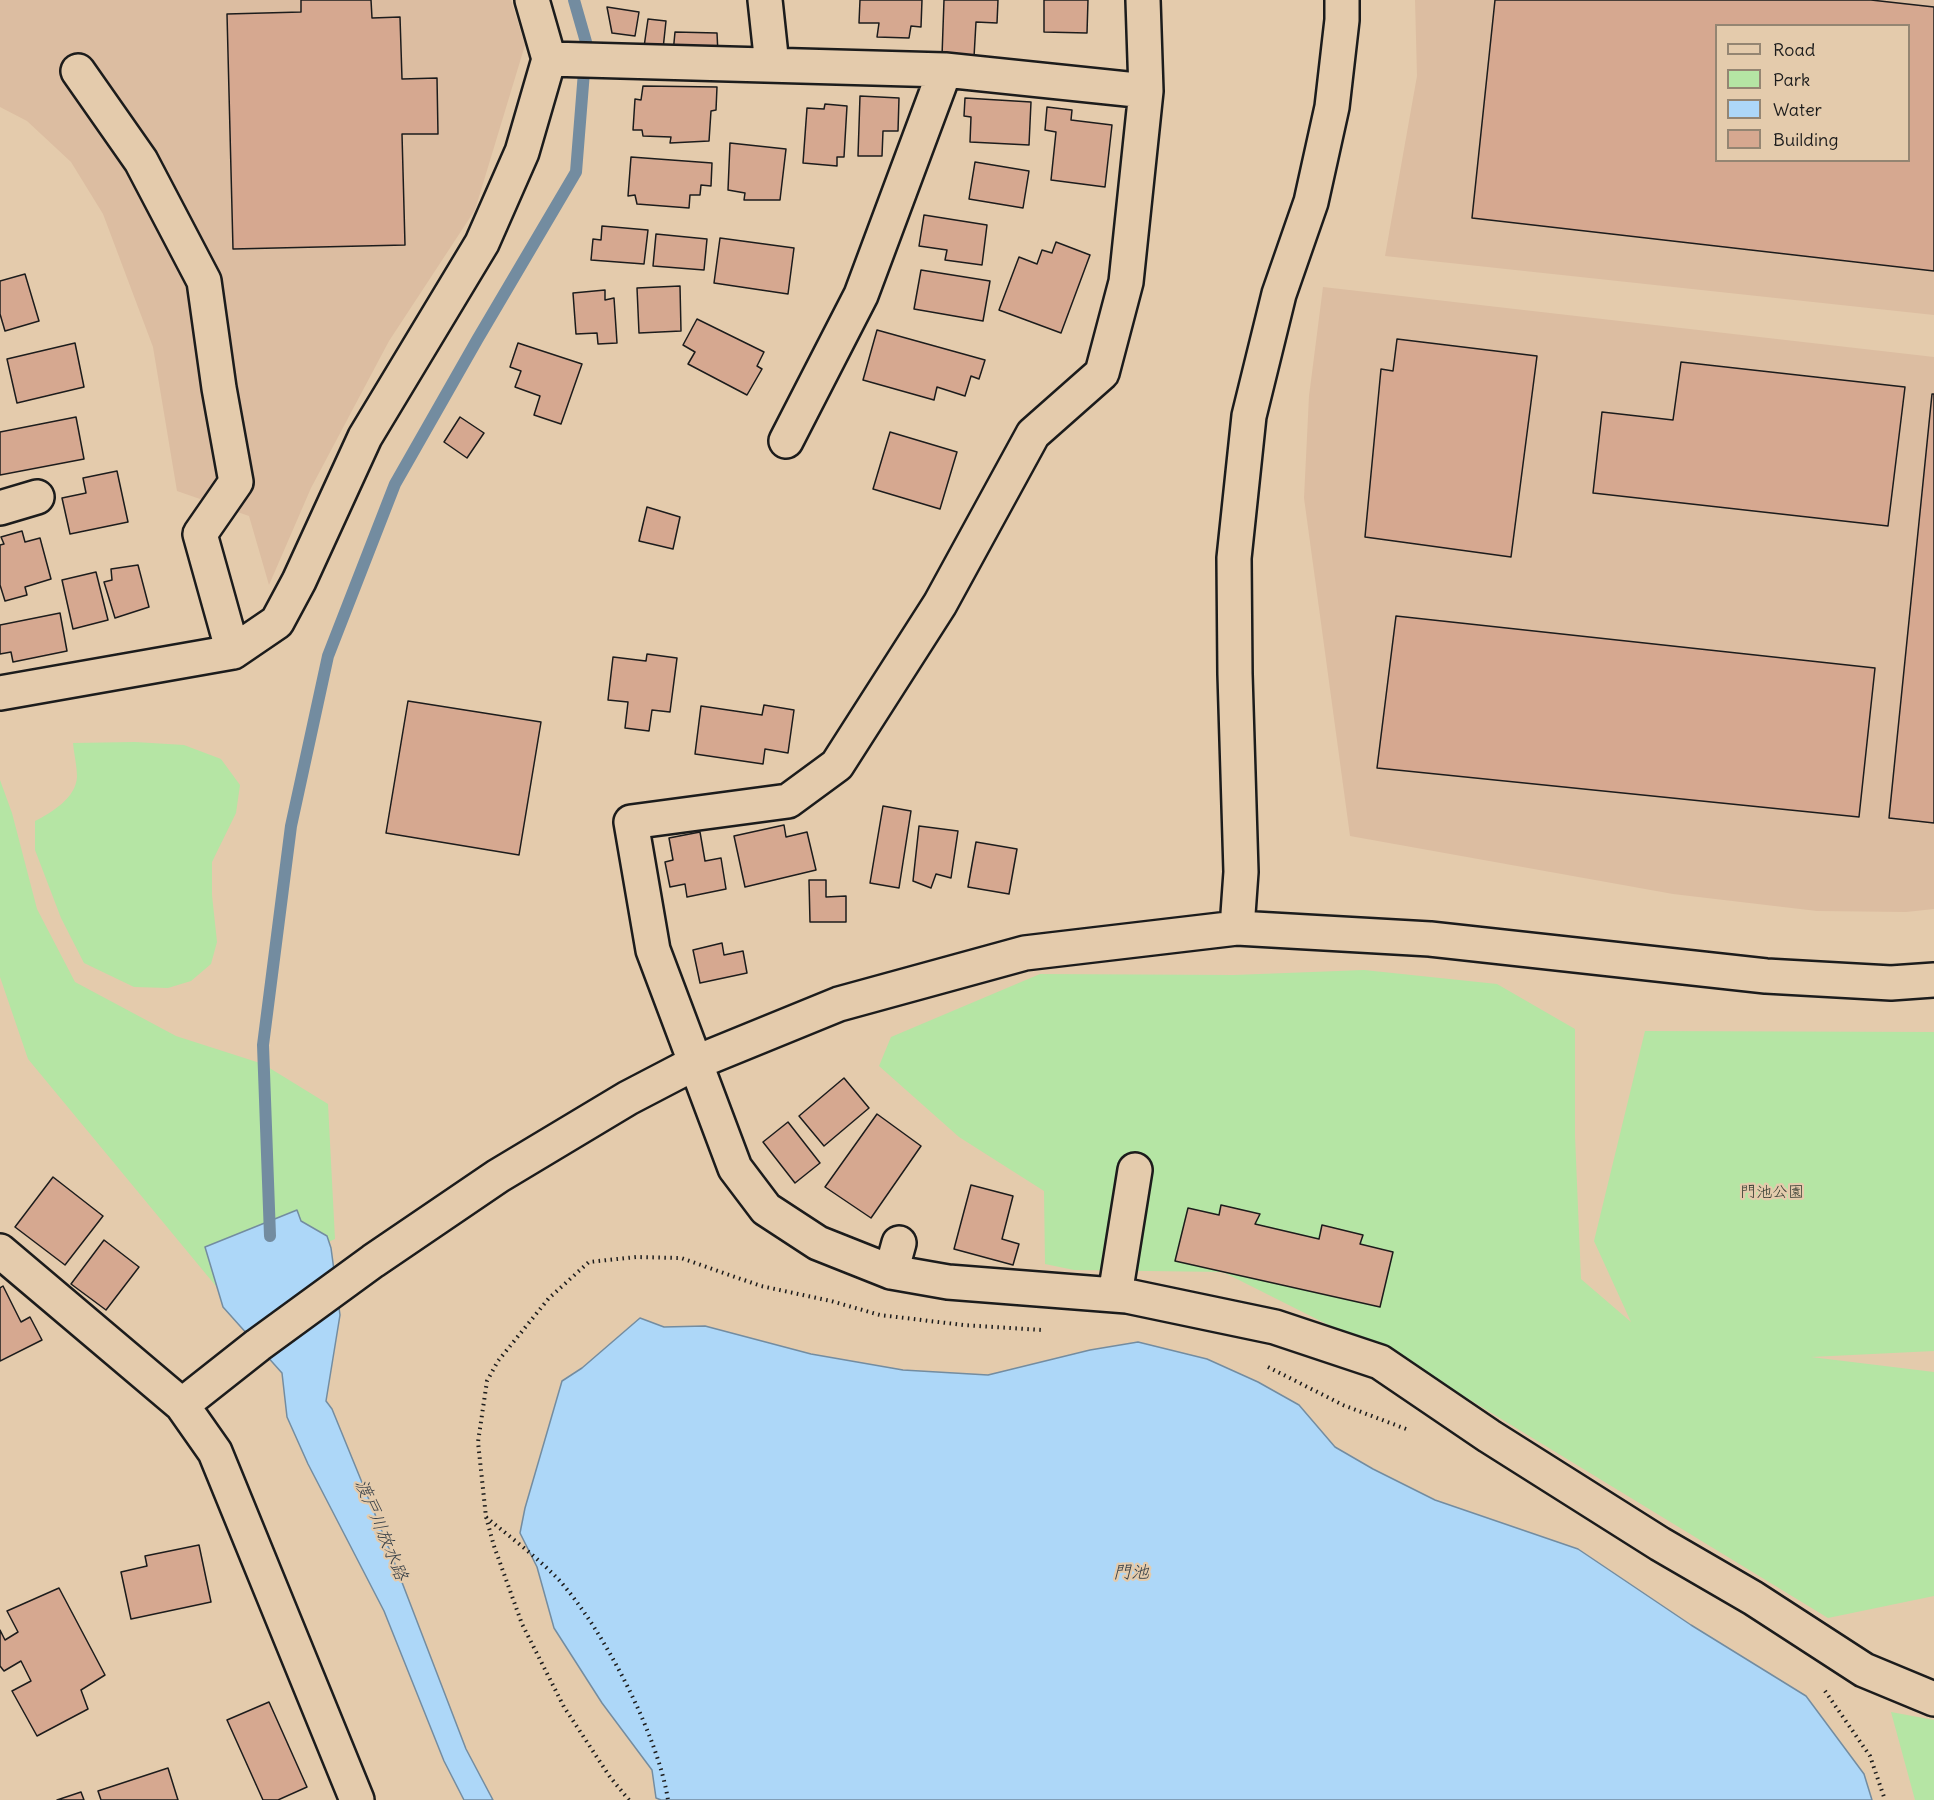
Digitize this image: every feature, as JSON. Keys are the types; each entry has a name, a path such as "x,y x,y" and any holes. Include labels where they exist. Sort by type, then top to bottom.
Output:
{"street":[{"path":"0,693 233,652 277,622 299,581 365,437 482,243 522,152 549,59 532,0"},
{"path":"765,0 772,65"},
{"path":"1143,0 1146,91 1126,282 1102,373 1033,434 940,604 837,765 788,801 631,822 652,950 697,1062 735,1168 766,1209 818,1243 895,1258 948,1282 1114,1295 1275,1327 1380,1362 1489,1436 1660,1544 1753,1598 1864,1670 1934,1699"},
{"path":"1237,928 1241,872 1234,558 1249,416 1279,294 1314,191 1332,107 1342,20 1342,0"},
{"path":"549,59 945,70 1146,91"},
{"path":"786,441 861,295 945,70"},
{"path":"78,71 141,161 204,281 219,388 236,482 200,534 233,652"},
{"path":"0,508 37,497"},
{"path":"182,1404 336,1287 498,1176 628,1098 697,1062 839,1004 1025,953 1237,928 1430,939 1766,976 1891,983 1934,980"},
{"path":"1114,1295 1136,1170"},
{"path":"0,1251 182,1404 215,1452 357,1800"}],"path":[{"path":"629,1800 610,1778 564,1707 522,1624 494,1546 486,1516 478,1442 487,1381 498,1361 549,1298 589,1262 636,1257 681,1258 761,1286 831,1300 880,1315 963,1325 1044,1330"},
{"path":"1260,1363 1343,1405 1412,1431"},
{"path":"486,1516 558,1580 584,1612 628,1690 650,1738 665,1782 668,1800"},
{"path":"1821,1686 1870,1756 1885,1800"}],"shaded area":[{"path":"0,0 511,0 525,45 475,210 389,341 311,488 269,585 249,516 177,491 153,347 103,214 71,162 27,121 0,107"},
{"path":"1415,0 1934,0 1934,315 1385,256 1417,76"},
{"path":"1323,287 1934,357 1934,909 1906,912 1817,911 1673,894 1350,836 1304,498 1309,396"}],"green space":[{"path":"135,742 184,745 221,759 240,785 236,813 212,862 212,895 217,942 211,964 191,981 168,988 134,987 84,963 61,918 35,850 35,821 62,804 76,785 77,773 73,743"},
{"path":"0,780 12,813 37,909 75,982 176,1036 263,1064 328,1104 335,1239 220,1291 28,1059 0,977"},
{"name":"門池公園","path":"1364,970 1497,984 1575,1029 1575,1136 1581,1279 1631,1322 1594,1241 1645,1031 1934,1032 1934,1351 1811,1357 1934,1372 1934,1596 1828,1618 1434,1378 1223,1272 1074,1270 1045,1264 1044,1191 959,1137 879,1066 891,1037 1040,974 1234,975"},
{"path":"1891,1712 1934,1720 1934,1800 1915,1800"}],"water":[{"name":"渡戸川放水路","path":"297,1210 301,1221 327,1236 331,1248 340,1315 326,1401 332,1409 390,1551 466,1749 493,1800 464,1800 444,1761 384,1611 308,1464 287,1417 282,1373 223,1307 205,1247"},
{"name":"門池","path":"640,1318 664,1327 705,1326 811,1354 903,1370 988,1375 1090,1350 1138,1342 1207,1359 1258,1382 1299,1405 1335,1447 1373,1469 1435,1500 1578,1549 1691,1625 1806,1696 1864,1774 1872,1800 661,1800 656,1798 652,1770 602,1703 554,1628 537,1567 520,1533 525,1508 562,1381 582,1368"}],"building":[{"path":"301,0 371,0 372,18 400,17 402,79 437,78 438,134 402,134 405,245 233,249 227,14 301,12"},
{"path":"860,0 922,0 921,27 911,26 909,38 877,37 879,23 859,23"},
{"path":"944,0 998,0 997,23 976,22 974,57 942,56"},
{"path":"1044,0 1088,0 1087,33 1044,32"},
{"path":"1495,0 1871,0 1934,7 1934,271 1472,218"},
{"path":"607,7 639,12 635,36 612,33"},
{"path":"648,19 666,21 663,49 644,47"},
{"path":"675,32 717,33 718,54 673,53"},
{"path":"643,86 717,87 716,110 711,111 709,141 670,143 671,137 643,136 642,130 633,130 635,99 641,100"},
{"path":"860,96 899,98 898,131 883,131 882,156 858,156"},
{"path":"965,98 1031,102 1029,145 970,142 971,117 964,116"},
{"path":"825,104 847,106 844,157 837,157 837,166 803,163 807,108 824,109"},
{"path":"1047,107 1072,110 1071,120 1112,125 1105,187 1051,180 1056,132 1045,130"},
{"path":"730,143 786,149 780,200 744,200 745,193 728,190"},
{"path":"631,157 712,163 711,186 701,185 700,195 690,195 689,208 637,204 635,195 628,196"},
{"path":"975,162 1029,171 1023,208 969,199"},
{"path":"924,215 987,225 982,265 945,260 947,250 919,246"},
{"path":"602,226 648,230 644,264 591,260 593,239 601,240"},
{"path":"656,234 707,239 704,270 653,266"},
{"path":"720,238 794,248 788,294 714,283"},
{"path":"1056,242 1090,255 1061,333 999,310 1019,257 1037,264 1042,250 1052,253"},
{"path":"921,270 990,281 983,321 914,309"},
{"path":"25,274 39,321 5,331 0,314 0,281"},
{"path":"680,286 681,331 639,333 637,288"},
{"path":"605,290 605,300 614,298 617,343 598,344 597,333 576,334 573,293"},
{"path":"697,319 764,352 757,366 762,369 747,395 688,364 695,352 683,345"},
{"path":"877,330 985,360 979,379 971,376 965,396 937,387 934,400 863,380"},
{"path":"1397,339 1537,356 1511,557 1365,537 1381,369 1393,371"},
{"path":"75,343 84,387 17,403 7,359"},
{"path":"518,343 582,364 561,424 534,415 540,396 515,387 521,371 510,367"},
{"path":"1681,362 1905,387 1888,526 1593,493 1602,412 1673,420"},
{"path":"1932,394 1934,394 1934,823 1889,818"},
{"path":"76,417 84,459 0,475 0,432"},
{"path":"460,417 484,433 467,458 444,442"},
{"path":"890,432 957,452 940,509 873,489"},
{"path":"117,471 128,522 70,534 62,498 86,493 83,478"},
{"path":"647,507 680,517 673,549 639,541"},
{"path":"22,531 25,542 40,538 51,579 25,587 27,595 5,601 0,585 0,545 4,544 1,537"},
{"path":"138,565 149,607 115,618 104,582 112,580 111,569"},
{"path":"96,572 108,620 73,629 62,580"},
{"path":"60,613 67,651 13,662 11,652 0,654 0,625"},
{"path":"1396,616 1875,668 1859,817 1377,768"},
{"path":"647,654 677,658 670,712 652,710 649,731 625,728 628,702 608,700 613,657 646,661"},
{"path":"408,701 541,722 519,855 386,833"},
{"path":"764,705 794,710 788,753 765,749 763,764 695,754 701,706 762,715"},
{"path":"883,806 911,811 899,888 870,883"},
{"path":"784,825 786,837 807,832 816,870 745,887 734,836"},
{"path":"919,826 958,831 951,878 936,874 931,888 913,881"},
{"path":"700,832 705,861 721,858 726,889 687,897 685,884 670,887 665,862 673,860 669,838"},
{"path":"976,842 1017,849 1009,894 968,887"},
{"path":"809,880 826,880 826,897 846,896 846,922 810,922"},
{"path":"722,943 724,955 743,951 747,973 700,983 693,950"},
{"path":"844,1078 869,1108 824,1146 799,1116"},
{"path":"877,1114 921,1146 871,1218 825,1187"},
{"path":"788,1122 820,1163 795,1183 763,1142"},
{"path":"53,1177 103,1216 65,1265 15,1227"},
{"path":"971,1185 1013,1196 1002,1239 1019,1244 1013,1265 954,1249"},
{"path":"1221,1205 1260,1214 1255,1224 1319,1239 1322,1225 1363,1235 1360,1244 1393,1252 1380,1307 1175,1261 1188,1208 1219,1215"},
{"path":"104,1240 139,1267 106,1310 71,1284"},
{"path":"3,1286 21,1322 30,1317 42,1340 0,1361 0,1288"},
{"path":"199,1545 211,1602 131,1619 121,1572 147,1566 145,1556"},
{"path":"59,1588 105,1675 81,1690 88,1709 37,1736 12,1691 31,1681 21,1661 4,1671 0,1666 0,1630 5,1640 18,1632 7,1611"},
{"path":"269,1702 307,1787 278,1800 263,1800 227,1720"},
{"path":"168,1768 178,1800 101,1800 98,1791"},
{"path":"81,1792 84,1800 57,1800"}],"waterway":[{"path":"574,0 586,42"},
{"path":"270,1236 263,1045 291,826 328,656 395,484 576,172 584,72"}]}
